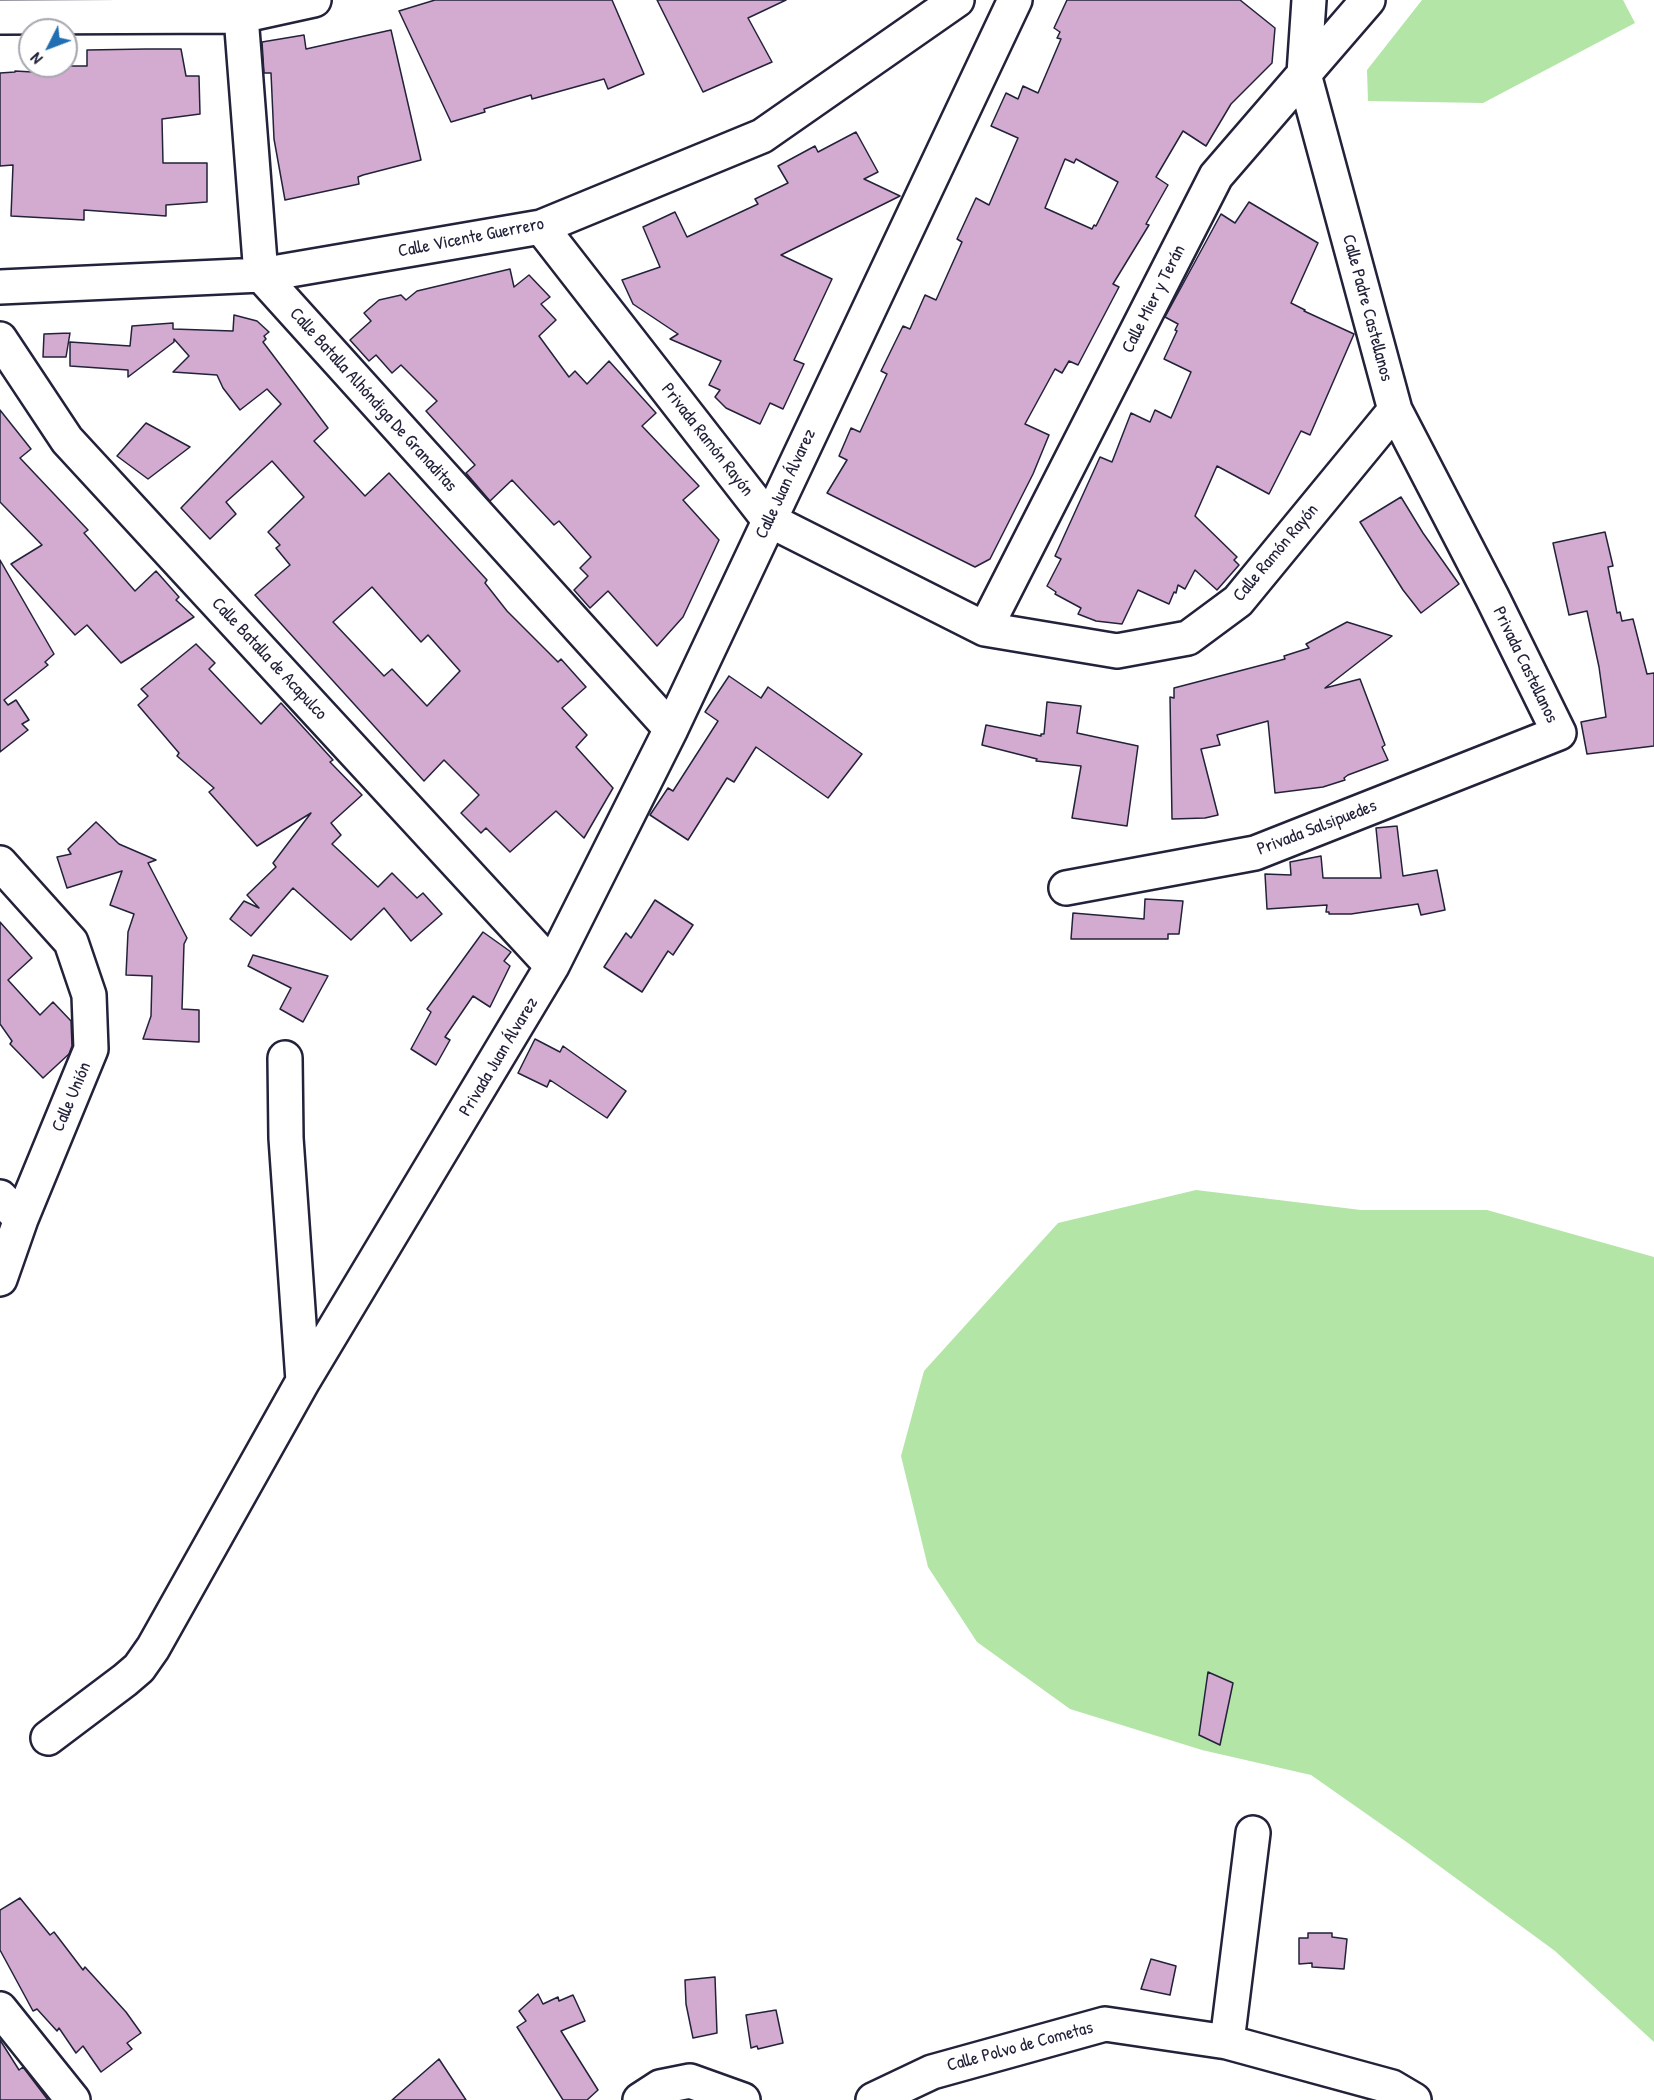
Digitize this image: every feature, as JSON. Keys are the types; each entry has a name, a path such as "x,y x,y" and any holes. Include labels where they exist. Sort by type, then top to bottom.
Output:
{"street":[{"path":"5,11 243,8 315,0"},
{"name":"Calle Vicente Guerrero","path":"0,287 261,275 541,228 762,136 957,0"},
{"name":"Calle Juan Álvarez","path":"552,966 671,729 1015,0"},
{"name":"Calle Padre Castellanos","path":"1309,0 1304,74 1395,410 1492,597"},
{"name":"Calle Mier y Terán","path":"985,629 1216,176 1368,0"},
{"path":"243,8 261,275"},
{"name":"Privada Ramón Rayón","path":"541,228 769,520 985,629"},
{"name":"Calle Batalla Alhóndiga De Granaditas","path":"261,275 671,729"},
{"name":"Calle Batalla de Acapulco","path":"0,339 67,440 552,966"},
{"name":"Calle Ramón Rayón","path":"985,629 1118,651 1188,638 1238,601 1395,410"},
{"name":"Privada Castellanos","path":"1492,597 1559,733"},
{"name":"Privada Salsipuedes","path":"1066,888 1255,853 1559,733"},
{"name":"Calle Unión","path":"0,863 71,942 89,995 92,1049 10,1208 0,1279"},
{"name":"Privada Juan Álvarez","path":"48,1738 139,1668 153,1648 303,1381 445,1148 552,966"},
{"path":"285,1058 286,1138 303,1381"},
{"path":"1227,2042 1254,1833"},
{"path":"0,2008 73,2100"},
{"name":"Calle Polvo de Cometas","path":"873,2100 932,2072 1105,2024 1227,2042 1392,2087 1414,2100"},
{"path":"640,2100 660,2087 690,2081 743,2100"}],"green space":[{"path":"1422,0 1623,0 1635,23 1483,103 1368,101 1367,70"},
{"path":"1196,1190 1361,1210 1487,1210 1654,1257 1654,2042 1555,1951 1311,1775 1202,1750 1070,1709 977,1642 928,1567 901,1456 924,1371 1058,1223"}],"building":[{"path":"435,0 612,0 644,74 608,89 604,79 532,99 531,95 451,122 399,11"},
{"path":"657,0 786,0 748,18 772,62 703,92"},
{"path":"1067,0 1240,0 1275,28 1272,63 1231,104 1206,146 1183,131 1156,177 1168,185 1146,224 1149,225 1113,284 1119,287 1078,365 1069,361 1062,373 1055,369 1025,424 1049,435 1033,474 990,559 975,567 827,493 847,460 839,456 851,428 860,432 887,374 881,371 903,326 910,329 925,295 936,300 962,242 957,239 976,198 989,205 1018,138 991,126 1006,93 1018,99 1023,86 1038,93 1061,39 1057,38 1060,32 1054,28","holes":["1065,159 1074,163 1076,159 1118,182 1096,226 1094,225 1092,229 1045,208"]},
{"path":"391,30 421,160 363,175 358,177 359,184 285,200 274,139 271,73 264,73 262,42 304,35 306,49"},
{"path":"181,49 186,76 199,76 200,114 162,119 163,163 207,163 207,202 166,205 166,216 84,210 84,220 11,216 13,165 0,166 0,73 18,71 18,78 78,78 78,66 87,66 87,50"},
{"path":"856,132 878,172 864,179 900,196 781,255 832,279 794,360 804,364 783,409 770,403 760,424 726,408 715,397 720,390 709,385 721,361 670,339 678,334 633,304 622,280 660,267 643,227 675,212 687,237 758,204 755,199 788,183 778,166 815,146 818,152"},
{"path":"1249,202 1318,243 1291,303 1354,334 1310,435 1301,431 1269,494 1217,466 1195,516 1237,557 1234,560 1239,565 1217,590 1195,570 1185,589 1178,585 1169,604 1138,590 1122,624 1096,621 1078,614 1081,608 1055,594 1056,592 1047,586 1061,559 1055,556 1100,457 1112,462 1131,413 1150,422 1155,410 1171,418 1191,372 1164,359 1178,324 1165,317 1221,214 1235,223"},
{"path":"510,269 514,287 529,275 550,297 541,304 556,320 539,336 569,377 575,371 587,384 609,361 656,413 642,426 699,486 683,500 719,540 683,617 657,646 608,591 590,608 574,590 588,576 580,568 591,557 559,521 554,525 512,480 490,501 466,473 475,465 426,411 437,401 401,365 392,373 376,355 369,361 350,340 371,321 364,313 379,300 401,295 406,300 417,291"},
{"path":"234,315 257,321 269,332 264,336 266,339 263,342 328,428 314,441 365,496 389,473 487,580 485,583 507,611 558,662 561,659 586,687 562,708 587,735 576,747 613,788 584,838 556,811 510,852 486,828 481,833 461,813 479,795 444,760 424,781 255,595 290,565 276,548 280,545 268,532 304,497 272,461 226,502 236,514 210,539 181,508 281,404 267,389 240,410 223,388 217,375 173,372 189,356 174,339 174,342 128,377 128,370 70,366 70,342 130,346 132,326 173,323 173,329 233,331","holes":["372,587 421,642 428,635 460,671 427,706 392,669 384,676 333,622"]},
{"path":"70,333 66,357 43,357 44,334"},
{"path":"0,410 31,449 20,458 88,530 84,533 135,591 156,571 179,597 176,600 194,617 121,663 87,625 75,635 11,564 42,545 0,502"},
{"path":"146,423 190,447 148,479 117,456"},
{"path":"1401,497 1459,584 1421,613 1403,590 1360,522"},
{"path":"1605,532 1613,566 1608,567 1617,613 1620,612 1622,621 1633,619 1647,674 1654,673 1654,746 1587,754 1581,722 1606,717 1599,667 1587,611 1569,615 1553,543"},
{"path":"0,560 54,654 45,662 48,665 4,700 8,705 16,700 29,720 22,724 28,730 0,752"},
{"path":"1347,622 1392,636 1325,688 1360,679 1385,745 1382,747 1388,760 1348,775 1344,778 1345,780 1323,787 1275,793 1268,721 1217,735 1220,745 1201,749 1218,815 1205,818 1172,819 1170,697 1174,698 1174,688 1285,659 1284,656 1309,648 1306,644"},
{"path":"196,644 215,663 209,669 261,724 281,703 333,760 330,762 362,795 331,823 341,835 332,844 378,887 392,873 417,898 423,893 442,914 411,941 384,908 351,940 293,888 251,936 230,919 244,901 259,908 247,895 276,867 273,863 311,813 257,846 209,792 214,788 177,756 179,753 138,705 148,696 141,689"},
{"path":"729,676 761,698 768,687 862,754 828,798 756,747 734,782 727,778 688,840 650,815 668,788 673,791 718,721 705,712"},
{"path":"1047,702 1081,706 1077,733 1138,746 1127,826 1072,818 1081,766 1036,761 1037,759 982,745 986,725 1041,736 1044,734"},
{"path":"96,822 119,844 156,860 148,863 187,938 184,944 182,1009 199,1010 199,1042 143,1039 151,1016 152,976 126,975 128,932 134,914 110,905 122,871 67,888 57,857 71,854 68,849"},
{"path":"1397,826 1403,876 1437,870 1445,910 1421,915 1418,904 1351,914 1329,914 1326,912 1327,905 1267,909 1265,874 1291,875 1290,862 1321,856 1323,878 1381,878 1376,828"},
{"path":"1145,899 1183,901 1179,934 1168,934 1168,939 1071,939 1073,913 1144,919"},
{"path":"655,900 693,925 673,955 668,951 642,992 604,967 626,933 631,938"},
{"path":"0,922 32,958 8,980 40,1015 53,1002 71,1021 72,1046 69,1054 43,1078 10,1044 12,1041 0,1024"},
{"path":"483,932 511,952 504,961 510,966 490,1007 473,996 445,1037 450,1040 436,1065 411,1049 431,1012 427,1009"},
{"path":"253,955 328,976 303,1022 280,1009 291,988 248,966"},
{"path":"535,1039 560,1052 563,1046 626,1091 607,1118 550,1080 547,1087 518,1073"},
{"path":"1208,1672 1233,1683 1220,1745 1199,1735"},
{"path":"20,1898 50,1935 54,1932 83,1970 85,1967 126,2012 141,2033 127,2043 132,2049 101,2072 83,2046 76,2053 59,2028 57,2031 37,2009 33,2011 0,1950 0,1910"},
{"path":"1308,1933 1332,1933 1332,1937 1347,1939 1344,1969 1312,1967 1312,1963 1299,1964 1299,1938 1308,1938"},
{"path":"1151,1959 1176,1966 1170,1995 1141,1989"},
{"path":"715,1977 717,2033 693,2038 686,2004 685,1980"},
{"path":"538,1994 543,2004 558,1997 559,2001 573,1995 585,2021 561,2031 598,2090 587,2100 563,2100 517,2027 526,2021 519,2011"},
{"path":"776,2010 783,2043 758,2049 757,2046 751,2048 746,2015"},
{"path":"0,2040 19,2070 23,2067 48,2100 0,2100"},
{"path":"439,2059 466,2100 392,2100"}]}
